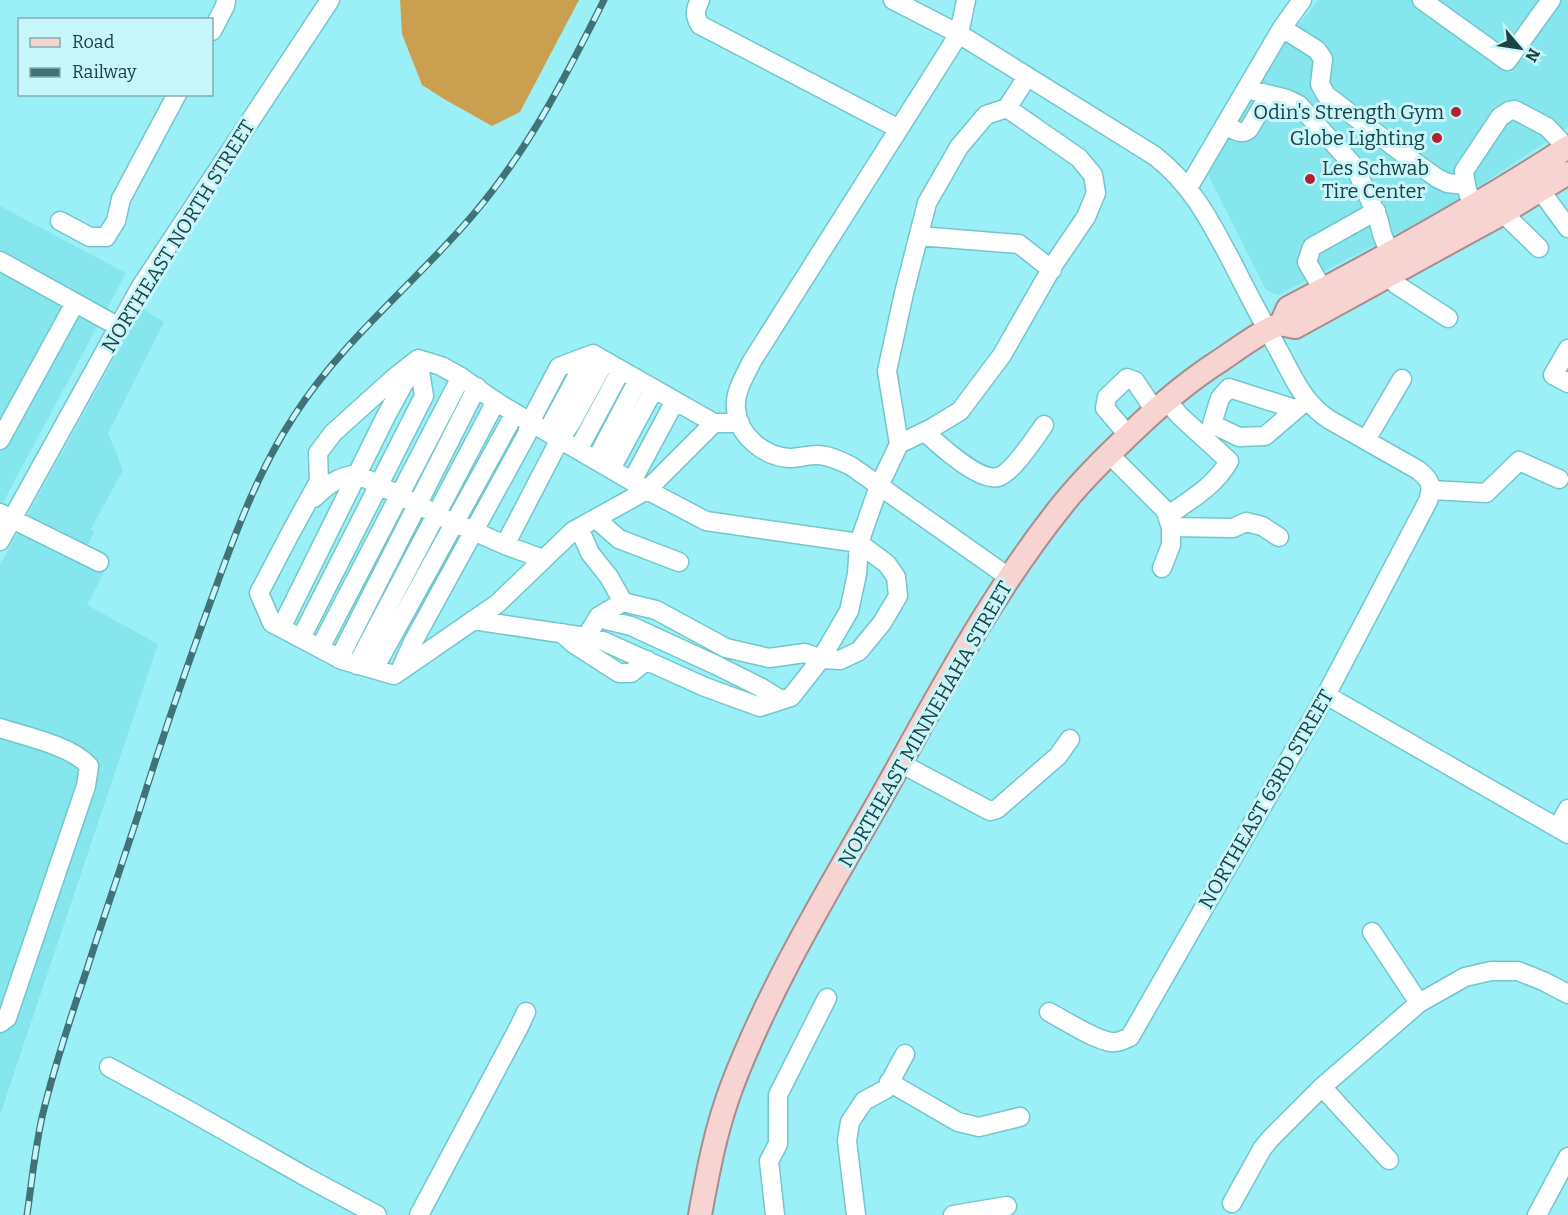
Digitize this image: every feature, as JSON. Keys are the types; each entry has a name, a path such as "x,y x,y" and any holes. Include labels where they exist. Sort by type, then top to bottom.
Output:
{"main road":[{"path":"1395,266 1411,254 1463,225 1473,207 1567,148"},
{"path":"1503,213 1512,198 1534,183 1543,163"},
{"name":"NORTHEAST MINNEHAHA STREET","path":"1274,327 1295,327 1395,266 1503,213 1568,172"},
{"name":"NORTHEAST MINNEHAHA STREET","path":"700,1215 719,1124 732,1086 763,1015 792,957 836,875 966,648 1010,578 1064,503 1128,435 1161,406 1219,361 1274,327 1288,308 1323,290 1395,266"}],"street":[{"path":"213,29 226,0"},
{"name":"NORTHEAST NORTH STREET","path":"0,541 6,516 140,288 330,0"},
{"path":"700,0 695,9 700,25 898,129"},
{"path":"893,0 959,34 1166,164 1188,188 1208,217 1274,327 1301,404"},
{"path":"966,0 959,34 752,362 739,387 736,408 747,436 759,447 773,455 789,458 818,455 832,457 851,466 1010,578"},
{"path":"1422,0 1507,61 1551,0"},
{"path":"1188,188 1300,1"},
{"path":"1282,28 1317,50 1323,59 1320,84 1326,95 1437,178 1447,183 1466,184"},
{"path":"473,620 586,636 603,641 705,687 760,707 791,697 821,659 849,611 859,543 879,486 899,444 887,371 927,203 959,147 986,115 1007,108 1027,76"},
{"path":"1246,89 1287,99 1299,105 1355,167 1376,212 1395,266 1397,285 1448,318"},
{"path":"1225,125 1245,133 1269,94"},
{"path":"60,221 90,237 106,237 116,221 121,200 176,96"},
{"path":"899,444 960,411 1002,355 1086,217 1096,193 1093,175 1079,158 1007,108"},
{"path":"1473,207 1464,171 1500,117 1509,111 1515,110 1547,127 1567,148"},
{"path":"1541,191 1568,228"},
{"path":"1323,290 1307,262 1312,247 1376,212"},
{"path":"1503,213 1539,248"},
{"path":"919,236 1019,244 1052,270"},
{"path":"0,261 119,327"},
{"path":"0,440 75,303"},
{"path":"1568,349 1553,375 1568,383"},
{"path":"418,358 333,434 318,453 319,481 259,593 272,623 339,659 394,675 497,604 573,531 596,519 714,423"},
{"path":"418,358 441,366 461,377 523,418 706,520 859,543 887,564 896,577 898,596 882,623 859,651 840,660 821,659 805,653 769,658 726,648 656,610 623,602 598,618 586,636"},
{"path":"281,628 386,416 418,358"},
{"path":"301,638 424,396 418,358"},
{"path":"1219,361 1229,388"},
{"path":"365,667 454,523 559,367 605,363 714,423 740,423"},
{"path":"505,545 553,435 571,423 605,363"},
{"path":"578,450 605,363"},
{"path":"320,648 461,377"},
{"path":"1128,435 1106,408 1107,397 1126,378 1135,381 1161,406 1180,416 1229,461 1222,473 1169,521"},
{"path":"1366,440 1402,378"},
{"path":"603,464 638,380"},
{"path":"339,659 477,387"},
{"path":"1229,388 1220,398 1212,424 1239,438 1265,436 1301,404"},
{"path":"1229,388 1301,404 1418,470 1430,484 1486,493 1519,461 1559,479"},
{"path":"603,464 654,389"},
{"path":"365,667 436,514 496,401"},
{"path":"640,485 675,401"},
{"path":"400,671 413,642 527,434 523,418"},
{"path":"924,432 945,452 976,471 989,477 999,477 1012,467 1044,425"},
{"path":"1109,454 1165,510 1169,521 1171,545 1162,568"},
{"path":"306,505 326,486 343,476 357,474 454,523 543,559"},
{"name":"NORTHEAST 63RD STREET","path":"1049,1012 1101,1040 1113,1043 1130,1037 1326,695 1428,501 1430,484"},
{"path":"6,516 99,562"},
{"path":"596,519 619,539 679,562"},
{"path":"1169,521 1233,528 1246,522 1262,526 1279,537"},
{"path":"579,528 590,554 609,577 623,602"},
{"path":"598,618 631,626 718,666 781,700"},
{"path":"562,633 574,644 619,673 631,673 647,660"},
{"path":"1326,695 1563,831 1568,808"},
{"path":"0,728 67,750 84,760 89,766 86,786 7,1018 0,1023"},
{"path":"900,763 990,811 997,809 1058,756 1071,740"},
{"path":"1372,932 1419,1003"},
{"path":"1232,1203 1262,1149 1278,1131 1322,1087 1419,1003 1465,977 1491,971 1518,972 1543,981 1568,994"},
{"path":"775,1215 769,1161 778,1143 778,1095 827,998"},
{"path":"418,1215 526,1012"},
{"path":"856,1215 847,1141 850,1122 864,1101 886,1089 905,1054"},
{"path":"109,1067 377,1215"},
{"path":"889,1082 958,1122 979,1127 1020,1117"},
{"path":"1322,1087 1389,1160"},
{"path":"1537,1215 1568,1161"},
{"path":"953,1215 1006,1206"}],"shaded area":[{"path":"400,0 579,0 520,112 492,126 422,85 402,34"},
{"path":"1318,0 1568,0 1568,127 1450,206 1278,295 1266,290 1209,177 1209,172 1285,43"},
{"path":"0,206 126,273 0,508"},
{"path":"142,308 164,322 108,433 123,470 91,529 94,532 87,547 110,560 87,605 158,644 0,1115 0,565"}],"railway":[{"path":"27,1215 40,1126 63,1040 186,669 233,541 260,477 282,436 313,388 357,337 450,241 511,166 545,112 604,0"}],"place":[{"name":"Odin's Strength Gym","path":"1456,112"},
{"name":"Globe Lighting","path":"1437,138"},
{"name":"Les Schwab Tire Center","path":"1310,179"}]}
